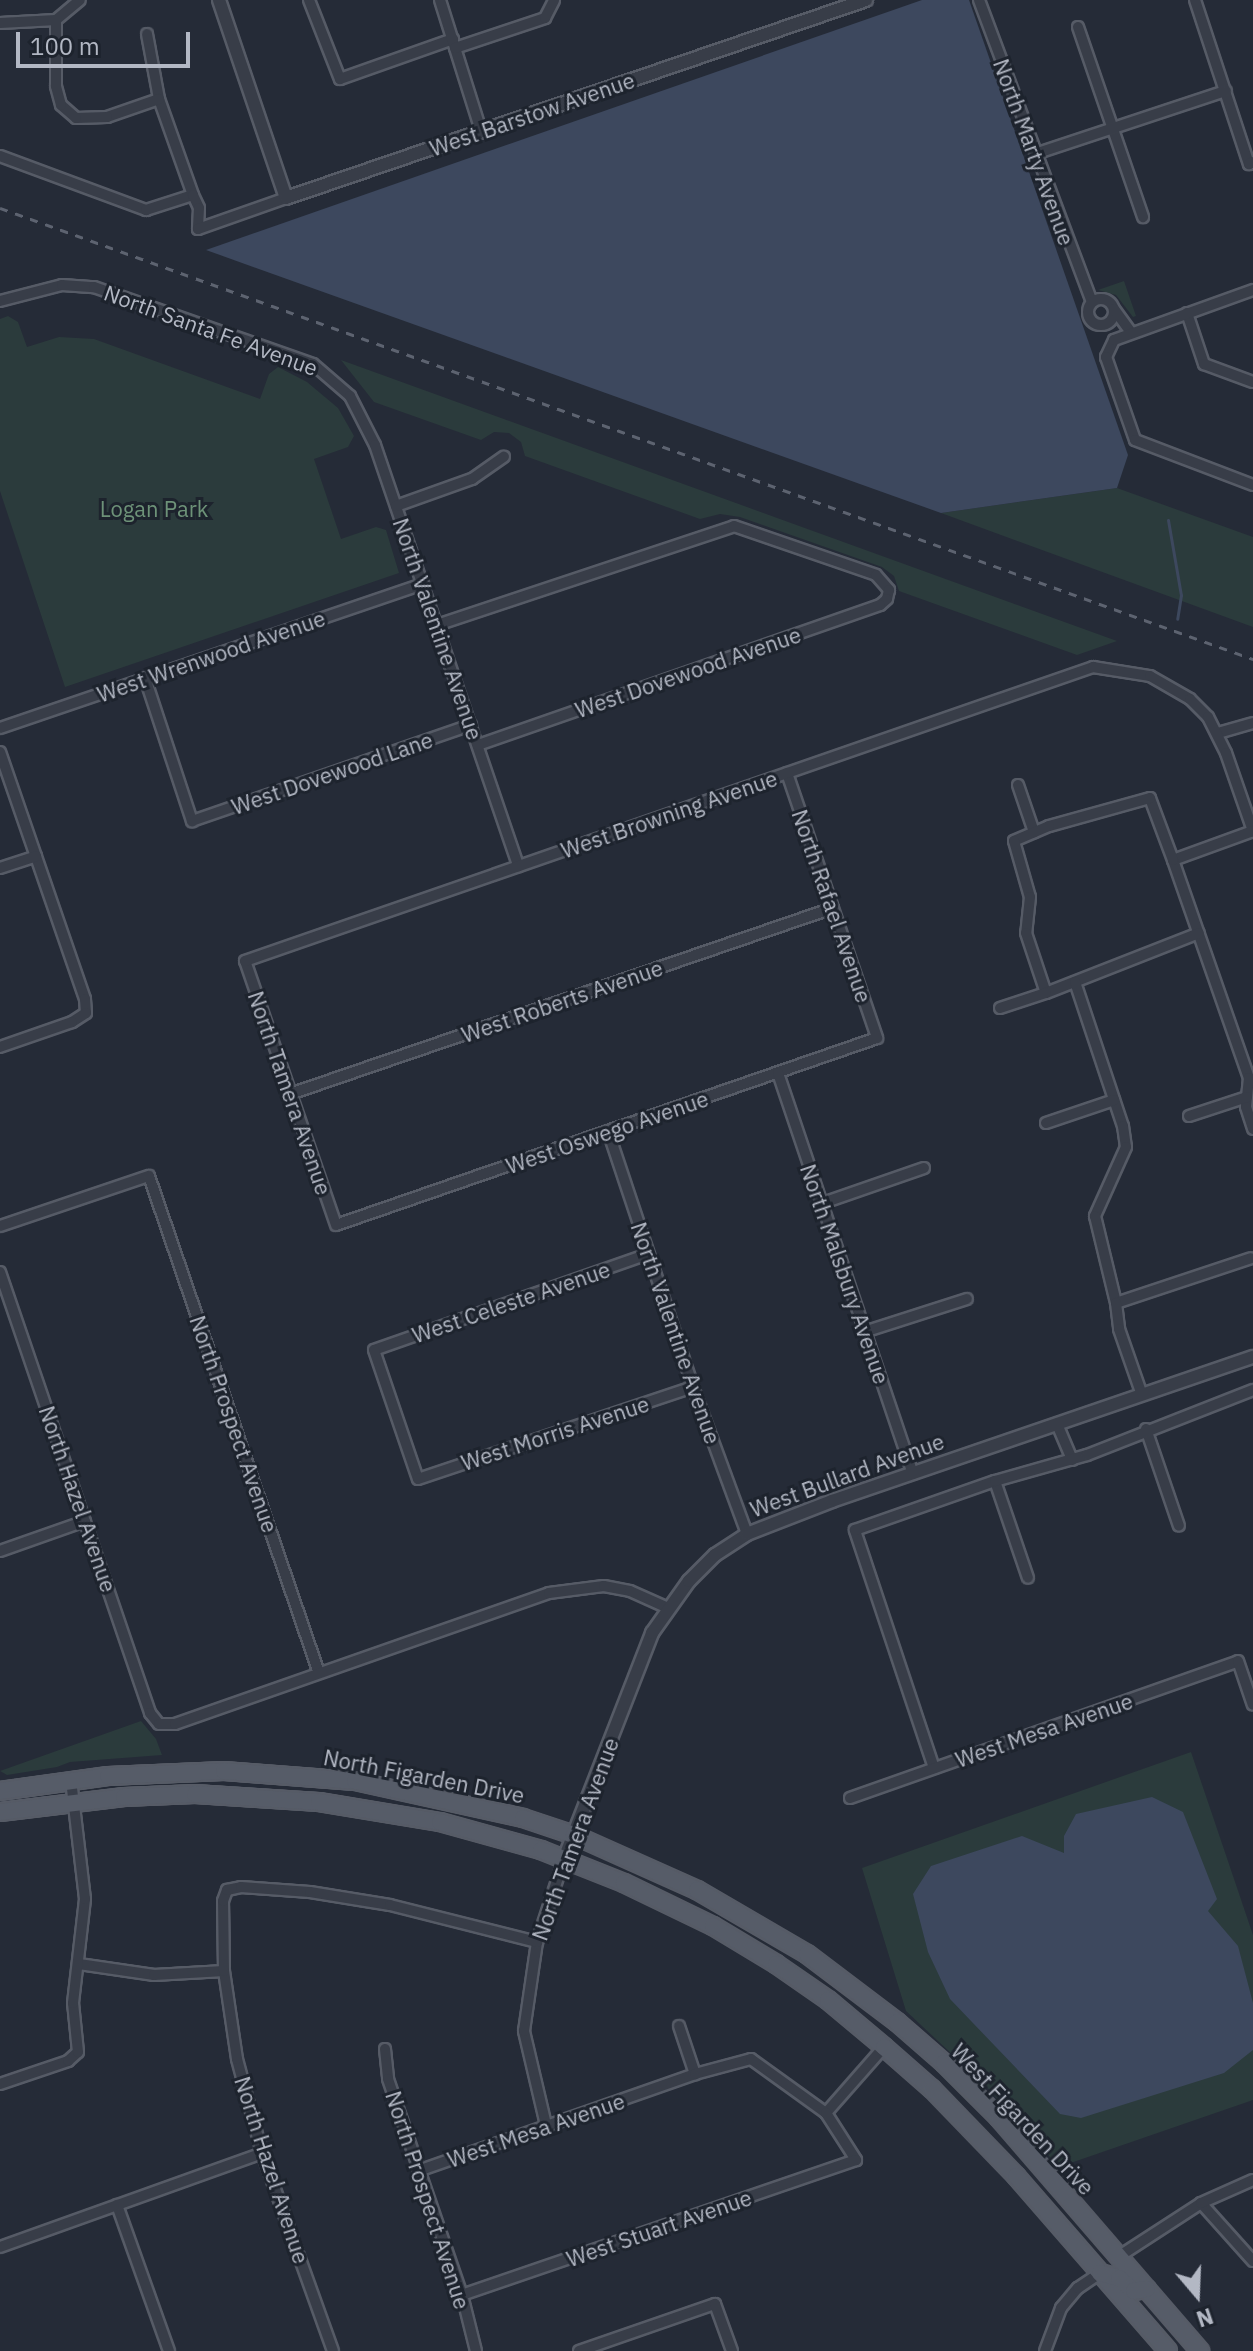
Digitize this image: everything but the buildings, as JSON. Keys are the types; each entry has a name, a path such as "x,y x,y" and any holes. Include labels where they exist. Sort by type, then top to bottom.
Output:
{"main road":[{"name":"North Figarden Drive","path":"71,1780 224,1771 302,1775 355,1781 471,1804 574,1835"},
{"path":"0,1791 71,1780"},
{"name":"North Figarden Drive","path":"73,1801 195,1794 319,1802 440,1822 564,1859"},
{"path":"0,1812 73,1801"},
{"name":"West Figarden Drive","path":"574,1835 744,1915 807,1954 897,2022 999,2118 1200,2351"},
{"name":"West Figarden Drive","path":"564,1859 713,1926 828,2000 932,2089 1068,2234 1168,2351"},
{"path":"1068,2234 1102,2256 1118,2257"},
{"path":"1100,2273 1119,2278 1134,2291 1147,2289"}],"street":[{"path":"0,23 56,20 80,0"},
{"path":"219,0 286,198"},
{"path":"309,0 340,79 545,18 554,0"},
{"path":"440,0 481,131"},
{"name":"West Barstow Avenue","path":"193,195 199,208 198,229 866,0"},
{"name":"North Marty Avenue","path":"979,0 1092,302 1088,316 1114,340"},
{"path":"1195,0 1249,164 1253,162"},
{"path":"56,20 56,86 61,105 76,118 107,117 159,99"},
{"path":"1078,27 1143,217"},
{"path":"0,156 146,210 193,195 159,99 147,34"},
{"path":"1035,154 1226,91"},
{"name":"North Santa Fe Avenue","path":"0,301 62,285 94,287 313,364 350,396"},
{"path":"1253,290 1131,332 1114,340 1106,357 1135,440 1253,485"},
{"path":"1092,302 1103,298 1131,332"},
{"path":"1098,324 1110,321 1114,309"},
{"path":"1187,313 1204,364 1253,382"},
{"name":"North Valentine Avenue","path":"350,396 366,422 518,866"},
{"path":"396,506 472,479 504,457"},
{"name":"West Dovewood Avenue","path":"437,625 734,526 876,575 889,590 887,599 880,605 478,745"},
{"name":"West Wrenwood Avenue","path":"0,728 423,584"},
{"name":"West Browning Avenue","path":"245,961 1093,667 1125,669 1172,686 1199,708 1218,733"},
{"name":"West Dovewood Lane","path":"145,678 192,821 471,725"},
{"path":"1173,860 1253,831 1218,733 1253,723"},
{"path":"0,752 85,999 86,1013 72,1022 0,1047"},
{"name":"North Rafael Avenue","path":"787,773 877,1038"},
{"path":"1018,785 1034,832"},
{"path":"1046,993 1026,933 1030,897 1014,841 1034,832 1150,798 1249,1078 1246,1107 1253,1129"},
{"path":"0,868 36,856"},
{"name":"West Roberts Avenue","path":"290,1094 833,908"},
{"path":"1000,1008 1199,933"},
{"name":"North Tamera Avenue","path":"245,961 336,1225"},
{"path":"1075,982 1114,1100 1126,1147 1095,1216 1116,1303 1119,1329 1142,1395"},
{"name":"West Oswego Avenue","path":"336,1225 877,1038"},
{"name":"North Malsbury Avenue","path":"778,1073 913,1474"},
{"path":"1189,1116 1247,1097"},
{"path":"1046,1123 1114,1100"},
{"name":"North Valentine Avenue","path":"608,1131 693,1387 747,1534"},
{"path":"820,1204 924,1168"},
{"name":"North Prospect Avenue","path":"0,1226 149,1176 319,1673"},
{"name":"West Celeste Avenue","path":"418,1479 374,1350 648,1254"},
{"path":"1116,1303 1252,1260"},
{"name":"North Hazel Avenue","path":"0,1272 150,1713 159,1724 175,1724 319,1673"},
{"path":"864,1332 967,1299"},
{"name":"West Bullard Avenue","path":"668,1608 715,1555 747,1534 1253,1357"},
{"name":"West Morris Avenue","path":"418,1479 693,1387"},
{"path":"934,1768 855,1530 995,1481 1072,1460 1253,1390"},
{"path":"1057,1424 1072,1460"},
{"path":"1146,1429 1179,1526"},
{"path":"995,1481 1028,1578"},
{"path":"0,1551 85,1521"},
{"path":"319,1673 549,1593 578,1587 630,1591 668,1608"},
{"name":"North Tamera Avenue","path":"546,2125 524,2031 537,1942 564,1859 652,1633 668,1608"},
{"name":"West Mesa Avenue","path":"850,1798 1238,1661 1253,1705"},
{"path":"0,2084 68,2061 78,2052 73,2003 85,1899 71,1780"},
{"name":"North Hazel Avenue","path":"333,2351 262,2153 237,2059 224,1971 223,1901 227,1890 241,1887 310,1892 390,1905 537,1942"},
{"path":"79,1964 154,1975 224,1971"},
{"path":"679,2026 695,2074"},
{"path":"826,2113 884,2047"},
{"name":"North Prospect Avenue","path":"385,2049 388,2079 462,2295 476,2351"},
{"name":"West Mesa Avenue","path":"418,2171 695,2074 751,2059 826,2113"},
{"name":"West Stuart Avenue","path":"462,2295 856,2160 826,2113"},
{"path":"0,2247 262,2153"},
{"path":"1118,2257 1201,2203 1253,2180"},
{"path":"1201,2203 1253,2261"},
{"path":"117,2205 169,2351"},
{"path":"1045,2351 1061,2308 1078,2288 1100,2273"},
{"path":"579,2351 715,2304 732,2351"}],"green space":[{"path":"1124,281 1136,316 1133,317 1116,295 1098,290"},
{"name":"Logan Park","path":"8,316 18,322 27,347 59,337 94,339 260,399 269,374 278,367 307,382 338,408 354,436 348,447 314,459 341,539 376,527 386,530 399,573 65,687 0,491 0,319"},
{"path":"341,360 1117,641 1077,655 899,591 894,576 882,567 740,517 720,514 700,519 525,456 521,442 509,433 494,432 481,440 374,402"},
{"path":"1117,488 1253,537 1253,627 941,513"},
{"path":"141,1721 156,1739 162,1755 70,1762 7,1775 0,1771"},
{"path":"1191,1752 1253,1935 1253,2100 1059,2167 987,2087 906,2011 862,1868"}],"water":[{"path":"922,0 969,0 1128,455 1117,488 941,513 206,250"},
{"path":"1152,1797 1183,1812 1217,1899 1208,1911 1238,1946 1253,2003 1253,2050 1224,2073 1081,2118 1060,2114 950,1999 928,1952 913,1894 931,1866 1022,1836 1064,1853 1064,1836 1076,1814"}],"waterway":[{"path":"1168,520 1181,595 1177,619"}],"railway":[{"path":"0,208 1253,659"}]}
